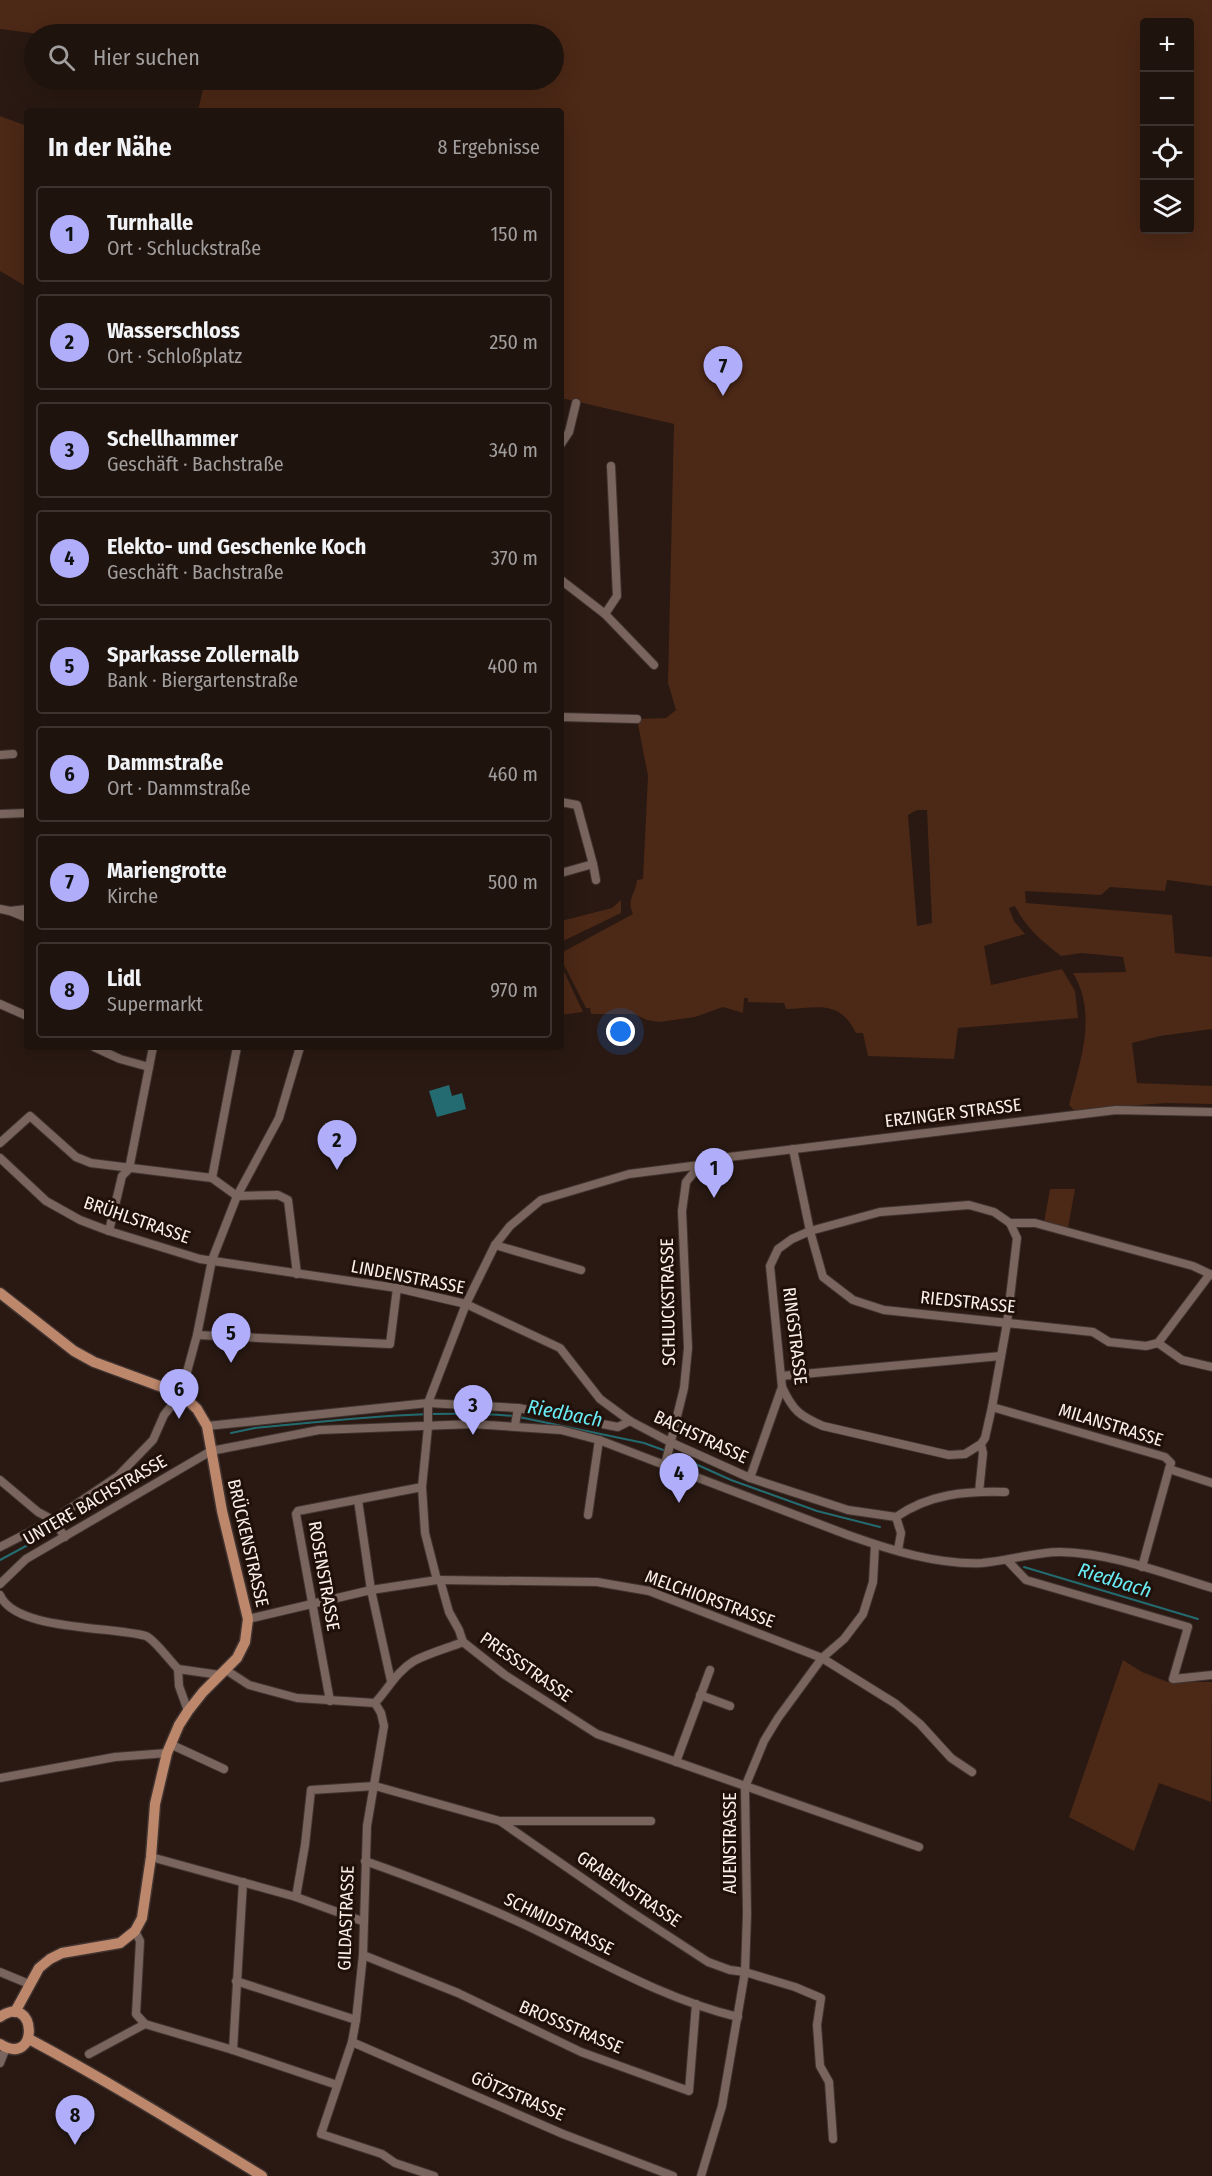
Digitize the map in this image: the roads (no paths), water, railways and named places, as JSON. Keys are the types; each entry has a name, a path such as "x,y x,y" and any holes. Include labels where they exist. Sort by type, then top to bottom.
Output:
{"main road":[{"path":"0,1293 74,1351 94,1362 181,1394"},
{"name":"BRÜCKENSTRASSE","path":"135,1931 142,1918 151,1857 155,1804 168,1749 188,1711 237,1658 245,1642 248,1619 222,1511 207,1426 197,1409 181,1394"},
{"path":"15,2012 39,1968 50,1959 62,1953 120,1943 135,1931"},
{"path":"0,2017 9,2012 21,2014 28,2022 30,2034 28,2039 16,2049 3,2046"},
{"path":"28,2039 155,2110 262,2176"}],"street":[{"path":"564,440 569,432 576,403"},
{"path":"605,614 617,596 611,466"},
{"path":"564,582 605,614 654,665"},
{"path":"564,717 637,719"},
{"path":"0,755 13,754"},
{"path":"564,803 577,805 596,880"},
{"path":"0,814 24,813"},
{"path":"564,872 593,864"},
{"path":"0,909 24,917"},
{"path":"10,911 24,909"},
{"path":"0,1004 24,1015"},
{"path":"100,1050 120,1059 150,1067"},
{"path":"109,1231 122,1176 129,1169 153,1050"},
{"path":"212,1179 236,1050"},
{"path":"0,1547 53,1520 118,1476 153,1440 164,1415 181,1394 197,1335 212,1260 237,1196 279,1118 299,1050"},
{"name":"ERZINGER STRASSE","path":"428,1410 466,1304 495,1245 510,1226 541,1200 629,1174 700,1165 729,1156 1116,1110 1212,1112"},
{"path":"0,1143 30,1116 76,1157 91,1163 212,1179 237,1196 278,1195 288,1200 297,1274"},
{"name":"RIEDSTRASSE","path":"793,1149 810,1231 823,1277 853,1300 884,1310 1093,1332 1109,1342 1146,1346 1158,1343"},
{"name":"BRÜHLSTRASSE","path":"0,1158 46,1201 80,1220 109,1231 212,1260"},
{"name":"SCHLUCKSTRASSE","path":"666,1461 684,1388 688,1348 682,1211 686,1182 700,1165"},
{"name":"RINGSTRASSE","path":"981,1444 965,1454 949,1455 824,1426 804,1418 791,1406 782,1388 770,1266 778,1249 792,1239 810,1231 880,1212 969,1205 994,1212 1010,1223"},
{"path":"979,1491 983,1453 981,1444 985,1438 992,1407 1007,1323 1017,1238 1010,1223 1035,1223 1193,1266 1211,1275 1158,1343 1182,1360 1212,1367"},
{"path":"495,1245 581,1270"},
{"name":"LINDENSTRASSE","path":"212,1260 397,1288 466,1304 560,1348 600,1399 630,1421"},
{"path":"197,1335 390,1344 397,1288"},
{"path":"782,1376 1000,1356"},
{"path":"750,1478 782,1388"},
{"name":"BACHSTRASSE","path":"207,1426 484,1404 666,1461 875,1545 956,1562 981,1563 1058,1552 1098,1556 1212,1588"},
{"name":"MILANSTRASSE","path":"992,1407 1165,1457 1171,1463 1169,1469 1212,1483"},
{"name":"PRESSSTRASSE","path":"428,1410 422,1487 425,1533 449,1612 463,1642 505,1675 597,1734 919,1847"},
{"name":"BACHSTRASSE","path":"212,1451 319,1431 473,1424 517,1416 618,1427 630,1421 670,1444 750,1478 848,1510 896,1517"},
{"path":"588,1515 599,1440"},
{"name":"UNTERE BACHSTRASSE","path":"0,1584 26,1559 212,1451"},
{"path":"1142,1567 1169,1469"},
{"path":"0,1480 38,1512 53,1520 64,1537"},
{"name":"ROSENSTRASSE","path":"330,1701 296,1514 298,1511 422,1487"},
{"path":"898,1550 901,1533 896,1517 911,1506 930,1499 979,1491 1005,1492"},
{"path":"358,1500 372,1590 391,1681"},
{"name":"AUENSTRASSE","path":"701,2176 723,2106 745,1972 746,1787 764,1741 778,1718 822,1658 844,1638 863,1614 873,1582 875,1545"},
{"path":"1007,1560 1026,1580 1188,1627 1173,1679 1212,1674"},
{"name":"MELCHIORSTRASSE","path":"248,1619 372,1590 439,1580 597,1582 649,1591 822,1658 896,1704 920,1724 951,1758 972,1772"},
{"path":"0,1595 17,1613 39,1620 148,1637 178,1669 223,1673 249,1685 297,1698 375,1703 385,1693 391,1681 414,1661 463,1642"},
{"path":"178,1669 178,1686 188,1711"},
{"path":"675,1762 710,1670"},
{"path":"700,1695 730,1706"},
{"name":"GILDASTRASSE","path":"375,1703 381,1713 384,1726 367,1826 362,1921 363,1954 357,2020 352,2042 321,2134 382,2154 395,2163 434,2176"},
{"path":"0,1778 168,1749 224,1769"},
{"name":"GRABENSTRASSE","path":"296,1897 311,1790 375,1786 500,1821 651,1821"},
{"name":"GRABENSTRASSE","path":"500,1821 708,1962 821,1998 817,2025 820,2066 829,2082 833,2139"},
{"path":"151,1857 296,1897 362,1921"},
{"name":"SCHMIDSTRASSE","path":"365,1862 444,1889 629,1976 696,2004 738,2017"},
{"path":"233,2050 243,1882"},
{"name":"BRÜCKENSTRASSE","path":"135,1931 140,1941 136,2014 145,2024"},
{"name":"BROSSSTRASSE","path":"363,1954 458,1993 581,2052 689,2091 696,2004"},
{"path":"0,1972 29,1984"},
{"path":"236,1981 357,2020"},
{"path":"89,2054 145,2024 233,2050 337,2085"},
{"name":"GÖTZSTRASSE","path":"352,2042 563,2134 673,2176"},
{"path":"0,2063 3,2046"}],"water":[{"path":"449,1085 452,1096 462,1093 466,1109 437,1117 429,1091"}],"waterway":[{"name":"Riedbach","path":"231,1433 255,1428 384,1416 449,1414 514,1416"},
{"name":"Riedbach","path":"519,1417 644,1443 666,1451"},
{"name":"Riedbach","path":"671,1453 731,1480 817,1511 880,1527"},
{"name":"Riedbach","path":"0,1560 52,1532"},
{"name":"Riedbach","path":"1024,1567 1198,1619"}],"place":[{"name":"Mariengrotte","path":"723,396"},
{"name":"Wasserschloss","path":"337,1170"},
{"name":"Turnhalle","path":"714,1198"},
{"name":"Sparkasse Zollernalb","path":"231,1363"},
{"name":"Dammstraße","path":"179,1419"},
{"name":"Schellhammer","path":"473,1435"},
{"name":"Elekto- und Geschenke Koch","path":"679,1503"},
{"name":"Lidl","path":"75,2145"}]}
